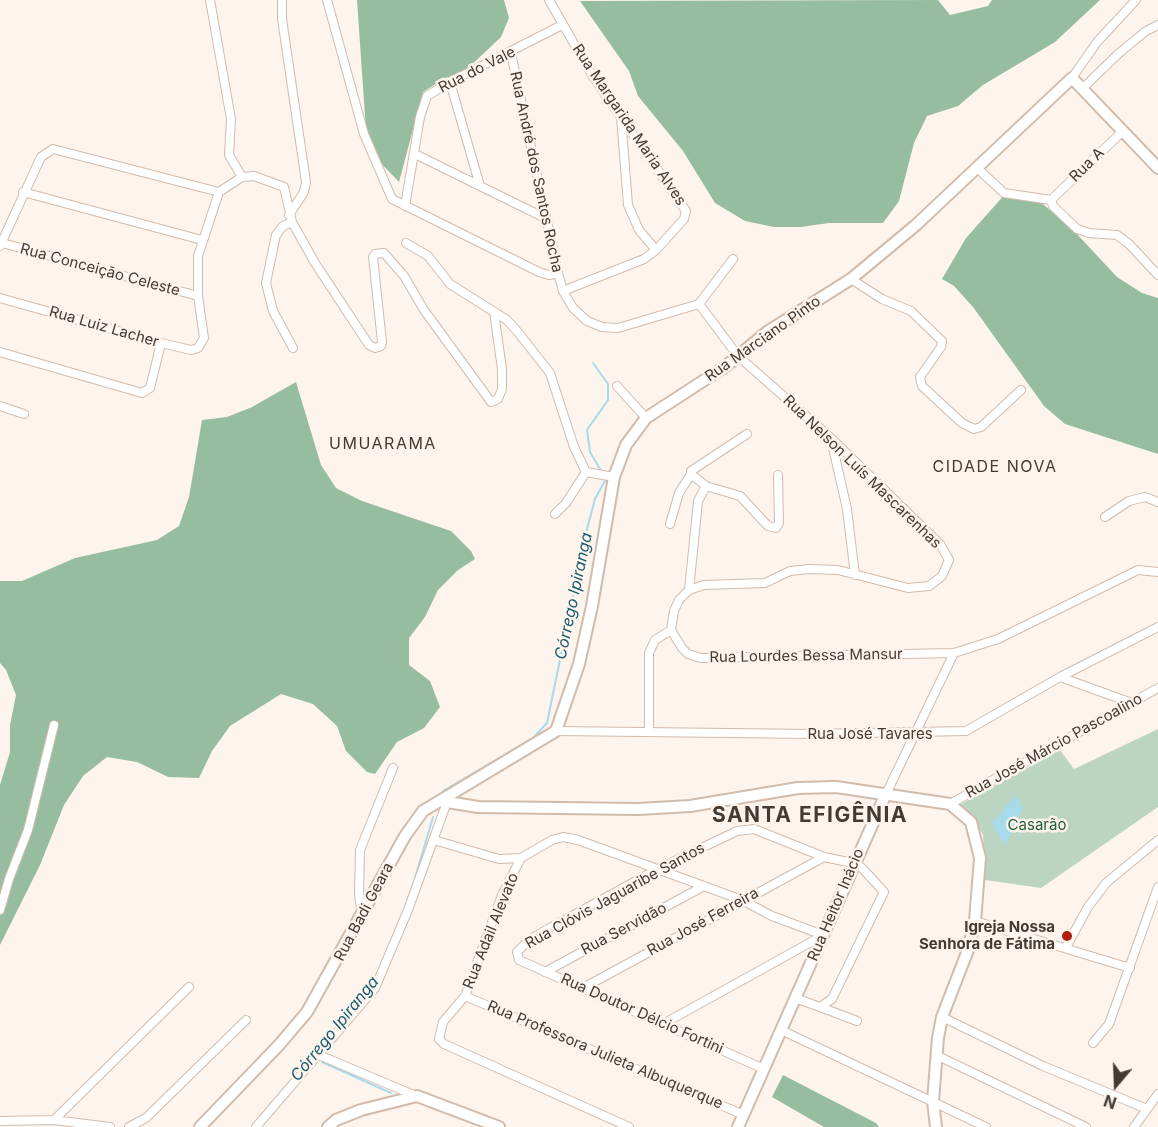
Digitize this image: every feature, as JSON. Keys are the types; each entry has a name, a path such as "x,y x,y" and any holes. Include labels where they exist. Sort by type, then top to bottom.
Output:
{"street":[{"path":"210,0 231,119 229,155 242,177"},
{"path":"282,0 282,19 306,182 304,192 291,219 276,235 266,283 273,311 292,348"},
{"path":"327,0 364,134 392,199 539,272 549,275 558,273"},
{"name":"Rua Margarida Maria Alves","path":"549,0 562,25 621,117 686,210 684,219 656,250 631,266 563,291"},
{"name":"Rua Marciano Pinto","path":"555,731 579,664 590,618 612,477 626,446 646,418 738,356 767,332 851,279 916,225 1071,78 1097,42 1136,0"},
{"name":"Rua do Vale","path":"405,206 425,99 450,82 511,53 562,25"},
{"path":"1082,88 1125,48 1158,25"},
{"name":"Rua André dos Santos Rocha","path":"511,53 558,273 563,291 580,316 603,327 611,328 636,324 699,304"},
{"path":"1071,78 1158,168"},
{"path":"450,82 480,186"},
{"path":"621,117 628,205 639,230 656,250"},
{"name":"Rua A","path":"1051,200 1123,130"},
{"path":"1,244 41,157 50,150 58,149 219,192"},
{"path":"415,154 545,218"},
{"path":"976,167 1004,193 1051,200 1053,206 1077,229 1089,233 1117,235 1129,244 1158,275"},
{"path":"198,296 197,268 202,240 219,192 242,177 254,176 284,187 291,219 315,263 369,345 375,348 381,346 382,342 373,264 375,254 380,252 387,256 404,276 424,310 491,402 498,399 502,389 502,369 494,312"},
{"path":"23,192 202,240"},
{"path":"406,243 428,256 450,284 494,312 517,331 550,373 574,447 586,472"},
{"name":"Rua Conceiçāo Celeste","path":"1,244 198,296"},
{"path":"699,304 733,259"},
{"path":"851,279 882,299 911,311 942,340 941,347 920,377 922,386 962,423 974,429 981,426 1021,390"},
{"name":"Rua Luiz Lacher","path":"0,298 191,350 201,345 204,338 198,296"},
{"name":"Rua Nelson Luís Mascarenhas","path":"690,590 704,585 765,583 790,571 801,570 838,570 908,588 929,586 942,576 949,560 940,544 831,438 738,356 699,304"},
{"path":"0,352 142,393 150,388 161,343"},
{"path":"617,386 646,418"},
{"path":"0,406 24,414"},
{"path":"670,524 680,493 696,466 747,434"},
{"path":"831,438 848,508 855,575"},
{"path":"586,472 612,477"},
{"path":"555,514 586,472"},
{"path":"691,474 706,486 740,496 768,526 776,528 779,523 778,475"},
{"path":"649,732 649,653 655,640 671,630 674,611 679,600 690,590 698,501 706,486"},
{"path":"1105,517 1129,501 1145,497 1158,502"},
{"name":"Rua Lourdes Bessa Mansur","path":"671,630 688,654 701,658 954,653 998,639 1138,570 1158,572"},
{"name":"Rua José Tavares","path":"555,731 913,734 966,731 1060,677 1158,627"},
{"name":"Rua Heitor Inácio","path":"738,1127 853,863 913,734 954,653"},
{"path":"1060,677 1129,702"},
{"name":"Rua José Márcio Pascoalino","path":"950,804 1129,702 1158,688"},
{"path":"0,910 28,830 54,725"},
{"name":"Rua Badi Geara","path":"200,1127 307,1012 413,823 423,811 444,802 555,731"},
{"path":"362,915 359,895 360,850 393,768"},
{"path":"256,1127 319,1055 380,979 434,840 444,802 478,807 638,808 690,806 798,788 836,787 950,804 964,814 976,832 980,858 975,921 968,950 942,1017 936,1055 933,1101 936,1127"},
{"name":"Rua Clóvis Jaguaribe Santos","path":"519,960 517,957 520,948 529,940 660,868 737,831 747,829 764,833 824,857 853,863 862,868 884,892 832,999 820,1007"},
{"name":"Rua Adail Alevato","path":"629,1127 444,1044 438,1034 443,1022 465,996 502,896 521,858 546,843 563,837 578,840 660,868 742,900 771,916 822,936"},
{"path":"434,840 499,859 521,858"},
{"path":"1066,947 1088,907 1106,883 1158,840"},
{"name":"Rua José Ferreira","path":"583,988 824,857"},
{"name":"Rua Servidão","path":"545,972 704,886"},
{"path":"1093,1043 1109,1024 1158,887"},
{"path":"975,921 1130,968"},
{"path":"663,1024 822,936"},
{"name":"Rua Doutor Délcio Fortini","path":"519,960 764,1069"},
{"path":"54,1120 189,987"},
{"name":"Rua Professora Julieta Albuquerque","path":"465,996 744,1115"},
{"path":"795,998 857,1021"},
{"path":"942,1017 1043,1066 1147,1109"},
{"path":"129,1127 146,1118 246,1020"},
{"path":"781,1030 986,1127"},
{"path":"319,1055 499,1127"},
{"path":"936,1055 1086,1127"},
{"path":"1134,1127 1158,1094"},
{"path":"328,1127 336,1120 361,1110 417,1096"},
{"path":"0,1121 54,1120 110,1127"}],"green space":[{"path":"357,0 504,0 509,18 501,37 465,71 445,78 423,92 399,182 378,160 366,131"},
{"path":"938,0 950,15 988,6 992,0 1100,0 1055,42 983,85 958,106 927,116 914,143 899,201 883,223 829,223 801,227 774,227 745,221 715,203 683,151 638,96 629,71 580,1"},
{"path":"1007,192 1035,197 1076,233 1117,277 1142,293 1158,298 1158,454 1065,424 1044,406 973,307 954,286 942,279 966,238"},
{"path":"296,382 321,465 336,488 362,501 451,531 471,551 475,559 458,570 438,590 425,617 409,638 409,665 430,681 440,707 424,728 397,742 375,774 367,772 346,751 337,726 313,704 281,694 230,726 212,751 199,778 168,777 137,762 107,757 83,776 64,805 40,865 0,945 0,785 10,752 10,725 16,695 6,670 0,663 0,581 22,581 75,558 157,540 179,526 189,497 202,420 227,417 252,407"},
{"name":"Casarão","path":"1158,729 1158,807 1041,888 985,880 983,834 961,804 1060,750 1074,769"},
{"path":"783,1075 876,1123 879,1127 824,1127 772,1097"}],"water":[{"path":"1015,796 1023,808 1005,846 992,823"}],"waterway":[{"name":"Córrego Ipiranga","path":"593,363 608,384 608,400 587,430 590,452 603,474"},
{"name":"Córrego Ipiranga","path":"443,791 533,738 547,723 586,533 595,499 606,479"},
{"name":"Córrego Ipiranga","path":"410,895 433,817"},
{"name":"Córrego Ipiranga","path":"315,1052 343,1020"},
{"path":"322,1062 391,1093"}],"place":[{"name":"Igreja Nossa Senhora de Fátima","path":"1067,936"}],"district":[{"name":"UMUARAMA","path":"383,444"},
{"name":"CIDADE NOVA","path":"995,467"},
{"name":"SANTA EFIGÊNIA","path":"810,816"}]}
